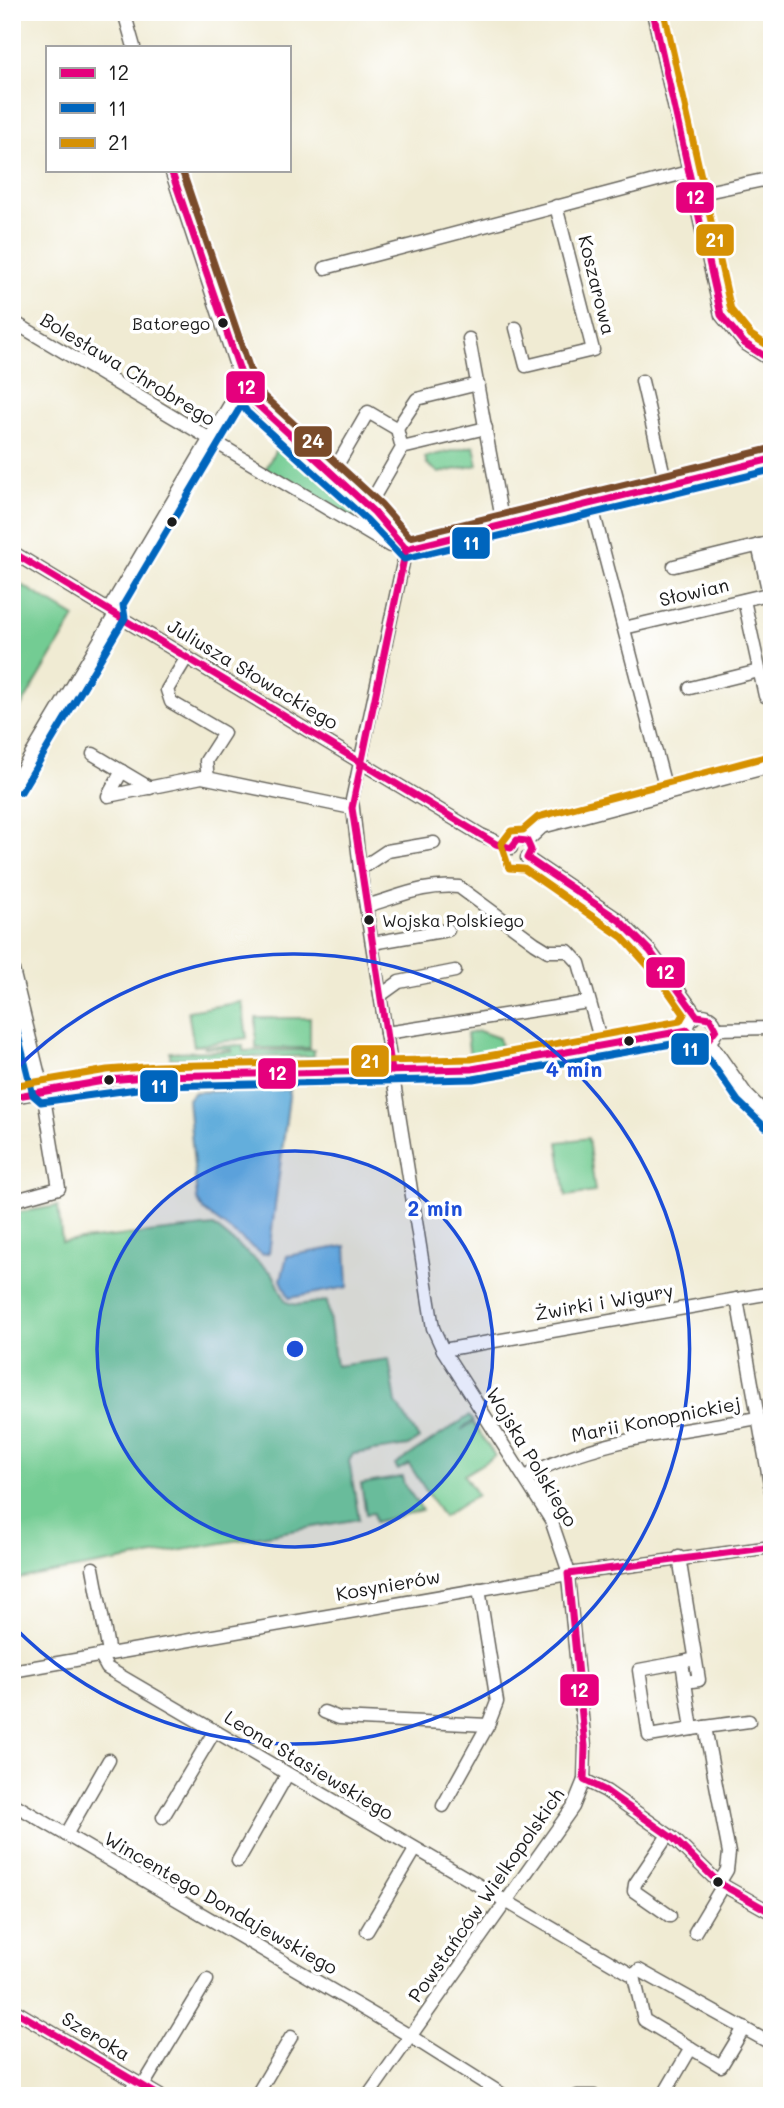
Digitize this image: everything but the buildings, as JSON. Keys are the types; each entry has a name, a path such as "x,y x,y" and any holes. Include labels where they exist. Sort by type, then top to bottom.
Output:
{"street":[{"path":"124,12 134,46"},
{"path":"653,12 692,195 723,321 744,342 772,361"},
{"path":"172,172 242,384 255,405 368,507 406,549 772,459"},
{"path":"325,268 688,172"},
{"path":"692,195 772,178"},
{"name":"Koszarowa","path":"516,328 526,366 593,350 556,206"},
{"name":"Bolesława Chrobrego","path":"12,321 363,532 390,547 406,549"},
{"path":"469,339 503,525"},
{"path":"642,381 666,484"},
{"path":"12,787 242,384"},
{"path":"397,429 417,399 478,384"},
{"path":"332,474 368,412 397,429 402,448 368,507"},
{"path":"402,448 486,428"},
{"path":"591,503 667,794"},
{"path":"674,566 772,542"},
{"path":"758,545 771,593"},
{"name":"Wojska Polskiego","path":"406,549 352,808 360,869 433,1328 443,1350 557,1532 568,1574"},
{"name":"Juliusza Słowackiego","path":"12,552 481,835 510,848"},
{"name":"Słowian","path":"624,628 771,593"},
{"path":"744,600 765,696"},
{"path":"187,657 167,690 167,696 171,702 224,733 206,761 208,778"},
{"path":"690,688 760,671"},
{"path":"93,754 150,788"},
{"path":"697,1016 663,967 627,927 603,907 527,858 515,859 510,848 517,840 527,841 542,827 772,766"},
{"path":"122,771 108,796 208,778 352,808"},
{"path":"527,841 531,850 527,858"},
{"path":"360,869 387,851 434,843"},
{"path":"366,906 396,894 444,886 459,887 548,951 568,951 579,963 602,1046"},
{"path":"372,943 448,930"},
{"path":"12,966 43,1091 58,1190 12,1201"},
{"path":"381,995 399,982 455,971"},
{"path":"386,1032 588,1002"},
{"path":"688,1030 690,1023 697,1016 710,1017 712,1035 746,1094 772,1120"},
{"path":"688,1030 696,1041 712,1035 772,1028"},
{"path":"12,1097 147,1077 472,1069 688,1030"},
{"name":"Żwirki i Wigury","path":"443,1350 772,1293"},
{"path":"737,1299 758,1418 766,1434 772,1496"},
{"name":"Marii Konopnickiej","path":"525,1477 552,1462 588,1449 758,1418"},
{"name":"Kosynierów","path":"12,1671 568,1574 772,1547"},
{"path":"678,1558 688,1661 699,1680 685,1682 729,1853 727,1870 721,1884 695,1932"},
{"path":"93,1568 104,1654"},
{"name":"Powstańców Wielkopolskich","path":"368,2096 573,1807 584,1780 585,1746 568,1574"},
{"path":"443,1806 488,1725 498,1696 479,1589"},
{"name":"Leona Stasiewskiego","path":"104,1654 107,1668 505,1903 634,1976 639,1969 744,2028"},
{"path":"688,1661 639,1670 649,1736 750,1721"},
{"path":"324,1712 339,1718 488,1725"},
{"path":"163,1818 214,1732"},
{"path":"66,1835 109,1760"},
{"path":"238,1860 287,1775"},
{"path":"584,1780 606,1791 668,1835 721,1884 772,1913"},
{"name":"Wincentego Dondajewskiego","path":"12,1803 410,2036 505,2096"},
{"path":"668,1835 635,1884 634,1891 670,1916"},
{"path":"367,1931 415,1850"},
{"path":"634,1976 644,2020 721,2066 744,2028 772,2044"},
{"path":"128,2096 139,2084 207,1980"},
{"name":"Szeroka","path":"12,2009 160,2096"},
{"path":"256,2096 291,2037"},
{"path":"663,2096 691,2048"},
{"path":"576,2096 594,2096"}],"green space":[{"path":"283,436 369,513 360,526 265,470"},
{"path":"474,446 478,465 439,473 427,464 425,457"},
{"path":"12,579 75,617 12,722"},
{"path":"242,1002 247,1038 194,1046 188,1011"},
{"path":"256,1018 310,1018 310,1048 256,1048"},
{"path":"479,1031 499,1038 502,1053 470,1058 467,1034"},
{"path":"243,1045 243,1051 314,1050 314,1056 170,1058 170,1052 232,1051 203,1047"},
{"path":"588,1138 595,1192 566,1196 558,1142"},
{"path":"58,1206 62,1242 214,1226 273,1274 286,1302 296,1305 327,1301 336,1366 389,1359 396,1403 419,1439 408,1446 353,1454 349,1461 359,1519 12,1580 12,1208 15,1213"},
{"path":"469,1416 473,1421 461,1430 473,1423 495,1456 464,1475 477,1495 443,1517 409,1464 398,1470 395,1465"},
{"path":"402,1477 422,1510 375,1522 373,1513 366,1514 361,1484"}],"water":[{"path":"290,1089 269,1253 262,1254 204,1211 197,1200 188,1099 194,1092"},
{"path":"346,1246 348,1287 289,1298 281,1280 287,1256"}],"transit line":[{"name":"12","path":"653,12 721,315 744,343 772,361"},
{"name":"21","path":"664,12 731,310 751,335 772,348"},
{"name":"12","path":"172,172 249,397 374,512 406,549"},
{"name":"24","path":"183,172 257,390 381,504 410,537 769,449"},
{"name":"11","path":"21,792 125,618 123,605 251,389"},
{"name":"11","path":"233,390 247,412 366,519 404,559 772,470"},
{"name":"12","path":"406,549 772,459"},
{"name":"12","path":"392,1071 352,808 406,549"},
{"name":"12","path":"12,552 496,844 511,848 517,840 527,841 531,850 527,858 619,920 650,951 697,1016 710,1018 716,1029 706,1042 696,1041 688,1030 472,1069 158,1076 109,1080 12,1097"},
{"name":"21","path":"12,1086 107,1070 157,1066 471,1059 680,1021 684,1014 658,977 622,937 524,869 509,868 501,844 511,831 523,830 538,817 769,756"},
{"name":"11","path":"12,1011 33,1095 41,1102 159,1086 473,1079 683,1042 691,1050 704,1052 738,1101 765,1127"},
{"name":"12","path":"772,1547 568,1574 585,1746 584,1780 606,1791 674,1839 719,1883 772,1913"},
{"name":"12","path":"12,2009 160,2096"}],"place":[{"name":"Batorego","path":"223,323"},
{"name":"Wojska Polskiego","path":"369,920"}]}
